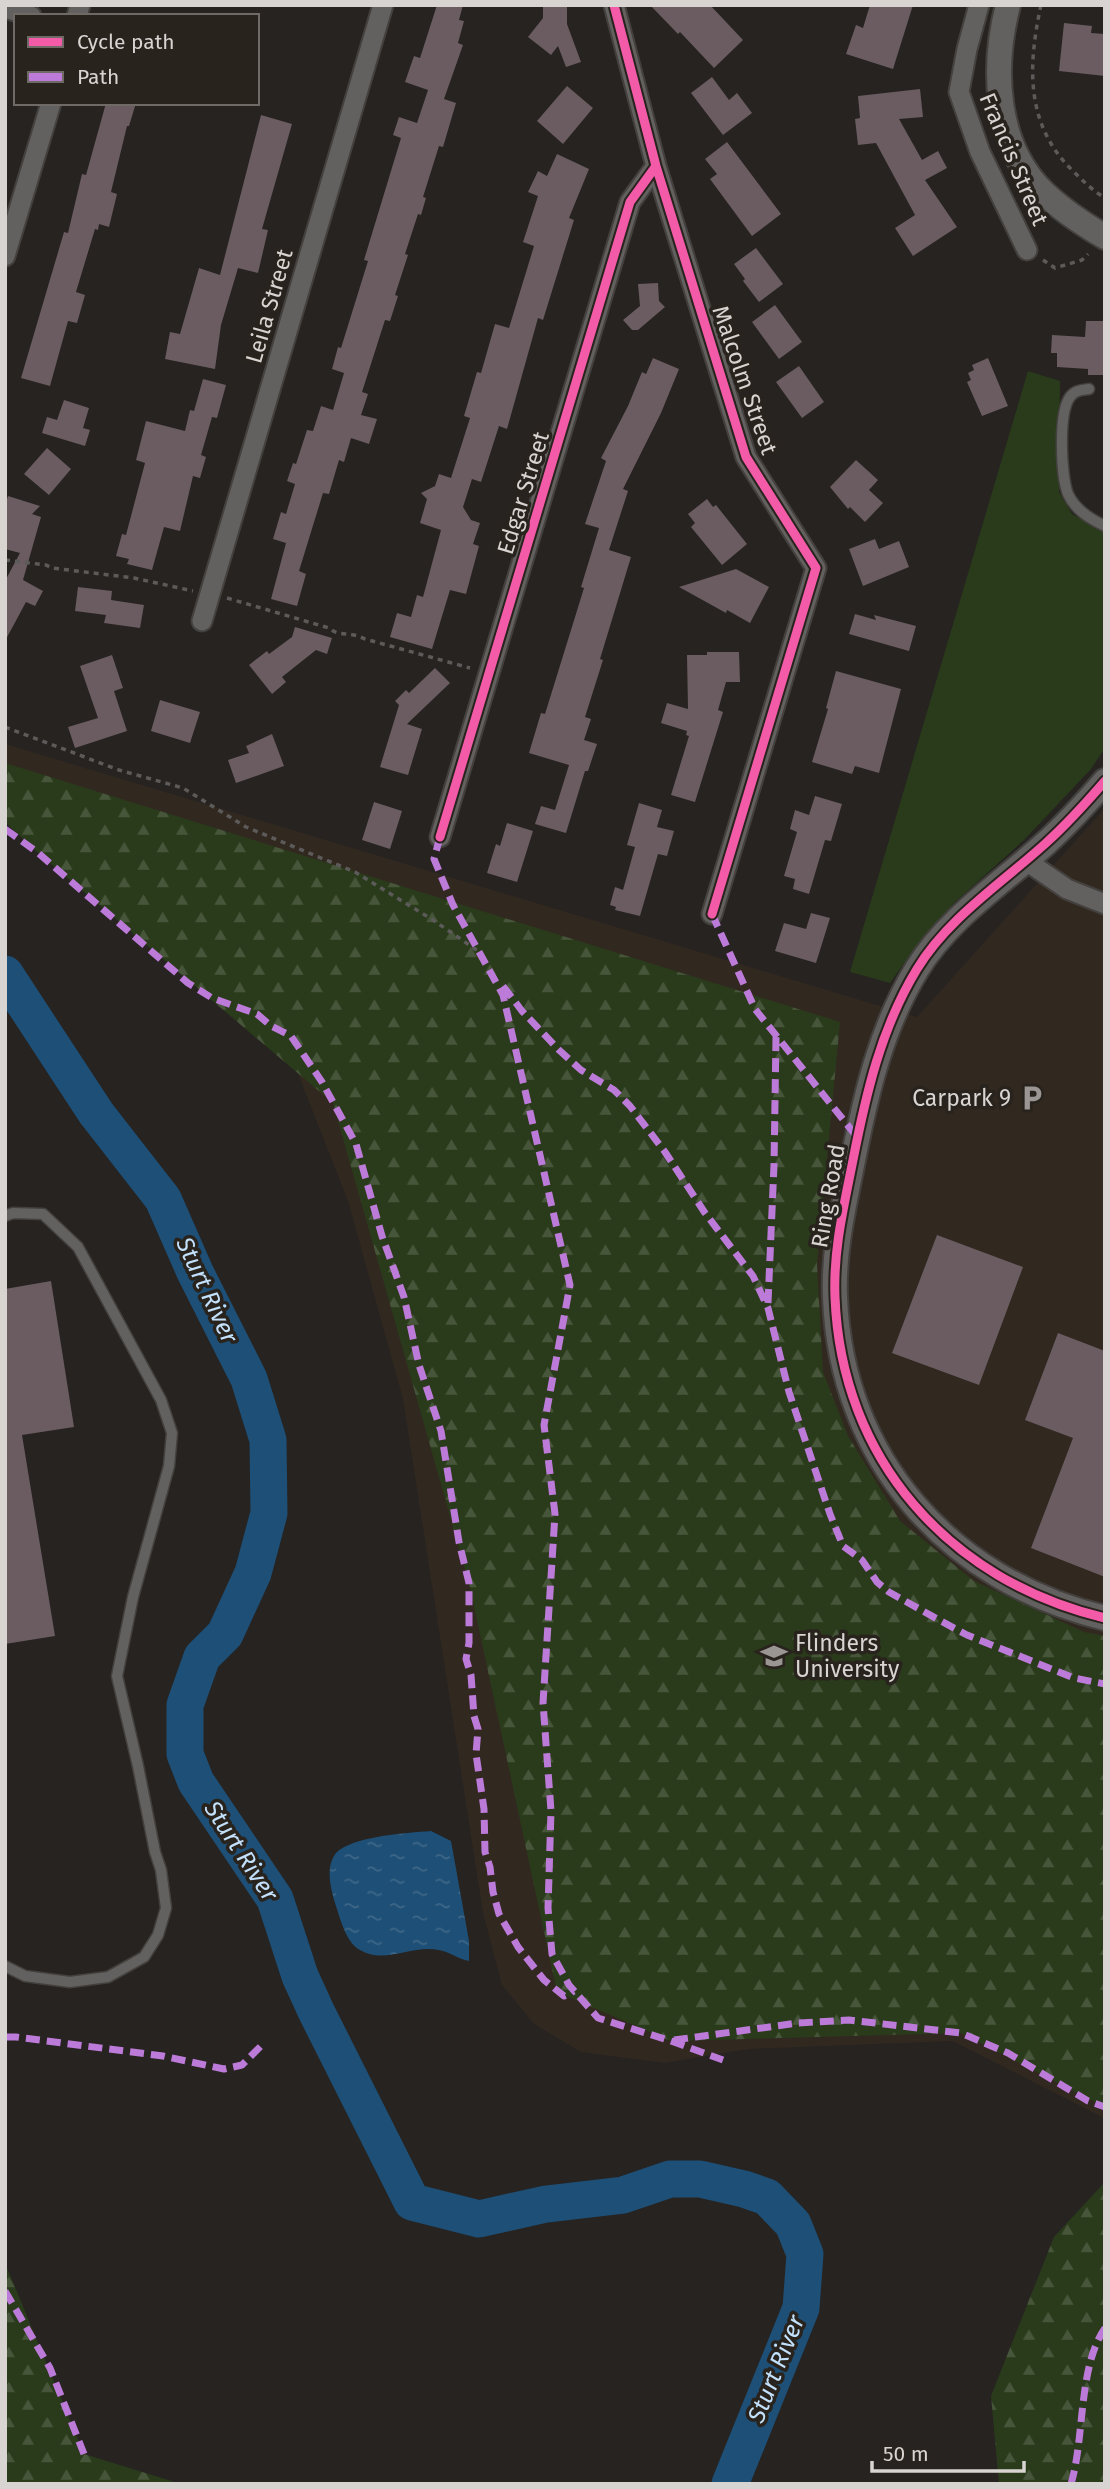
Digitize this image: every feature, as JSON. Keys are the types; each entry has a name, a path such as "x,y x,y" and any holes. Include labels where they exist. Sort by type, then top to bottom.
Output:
{"street":[{"name":"Leila Street","path":"202,621 383,5"},
{"name":"Malcolm Street","path":"614,5 656,166 746,457 816,568 712,914"},
{"name":"Francis Street","path":"979,5 959,92 980,152 1027,250"},
{"path":"1008,5 999,52 998,82 1000,101 1015,151 1029,176 1043,192 1080,222 1104,220"},
{"path":"1025,5 1016,34 1013,68 1014,93 1021,129 1038,163 1050,178 1104,220"},
{"path":"5,8 24,14"},
{"path":"5,256 50,105"},
{"name":"Edgar Street","path":"440,837 630,202 656,166"},
{"name":"Ring Road","path":"1105,782 1082,807 956,921 919,966 903,994 887,1029 867,1097 839,1233 835,1283 837,1326 845,1373 874,1449 896,1482 938,1531 986,1569 1059,1605 1105,1618"},
{"path":"1025,860 1068,889 1105,904"}],"lane":[{"path":"1089,389 1079,390 1070,397 1066,407 1062,425 1064,482 1077,508 1105,526"},
{"path":"5,1216 13,1213 43,1214 78,1247 161,1400 172,1433 169,1466 133,1597 117,1676 161,1870 166,1908 158,1935 144,1957 108,1977 70,1982 25,1976 5,1966"}],"path":[{"path":"1027,250 1055,268 1082,260 1104,220 1085,183 1060,158 1036,111 1031,73 1041,5"},
{"path":"5,560 134,578 210,594 328,628 339,634 358,635 489,673"},
{"path":"5,727 119,771 183,789 246,827 355,872 478,951"}],"shaded area":[{"name":"Flinders University","path":"5,744 917,1017 1105,808 1105,2120 953,2041 748,2049 665,2063 581,2052 534,2024 502,1985 483,1913 403,1399 348,1201 293,1061 5,814"}],"green space":[{"path":"1028,371 1060,381 1059,492 1072,514 1105,533 1105,748 1091,769 1024,840 955,902 920,941 890,983 850,972"},
{"name":"Flinders University","path":"5,763 840,1022 817,1264 823,1372 848,1436 900,1521 974,1581 1084,1632 1105,1636 1105,2107 961,2033 671,2041 557,1992 469,1583 333,1103 5,822"},
{"path":"1105,2182 1105,2484 999,2484 991,2396 1054,2237"},
{"path":"5,2263 84,2454 181,2484 5,2484"}],"water":[{"path":"431,1831 451,1841 469,1941 469,1961 443,1951 429,1949 379,1955 369,1954 355,1947 345,1932 333,1896 330,1868 334,1856 341,1849 364,1840"}],"building":[{"path":"437,5 463,5 459,20 464,21 458,43 463,45 444,99 456,103 443,147 439,146 423,197 426,198 421,215 418,214 405,254 408,255 390,321 385,320 362,392 368,394 361,415 377,419 369,444 351,438 344,462 339,460 329,494 323,493 299,571 306,574 297,606 271,599 286,543 273,539 281,512 286,514 295,484 287,481 293,463 296,464 307,430 313,431 321,406 333,410 344,373 332,369 368,261 364,260 401,138 393,135 399,117 417,123 428,90 405,82 414,56 420,58"},
{"path":"543,5 567,5 567,24 581,62 566,67 558,46 551,55 528,37 543,18"},
{"path":"650,5 710,5 743,40 714,68"},
{"path":"870,5 913,5 893,69 846,54 856,25 863,28"},
{"path":"1064,23 1092,26 1091,33 1105,34 1105,76 1059,71"},
{"path":"712,77 729,100 737,93 752,113 723,135 691,93"},
{"path":"567,86 593,108 563,144 537,121"},
{"path":"920,89 923,117 899,119 922,160 938,151 947,168 925,180 957,227 913,256 895,228 915,215 876,143 858,145 855,119 860,118 858,96"},
{"path":"105,105 135,105 127,126 111,192 117,194 109,227 99,224 98,230 95,229 76,292 85,295 77,323 68,321 50,386 21,378 64,232 68,233 82,174 86,175"},
{"path":"261,115 292,124 262,229 268,230 258,273 238,268 221,325 215,369 165,359 170,332 180,334 199,268 220,275"},
{"path":"727,142 781,214 752,236 710,179 717,174 705,159"},
{"path":"557,154 589,169 569,218 574,220 543,320 538,318 507,429 499,426 481,482 472,479 463,507 471,520 480,523 473,544 479,546 466,594 450,590 432,649 390,637 397,613 411,617 417,595 423,597 441,530 420,523 427,499 421,493 435,486 439,474 451,478 470,418 464,416 477,372 481,373 495,324 509,328 534,246 523,242 538,196 528,192 538,171 547,176"},
{"path":"756,248 783,284 759,302 734,264"},
{"path":"658,283 659,301 665,307 638,330 632,330 623,320 640,306 638,284"},
{"path":"775,305 802,342 779,359 752,322"},
{"path":"1086,321 1105,321 1105,375 1088,375 1088,369 1057,367 1057,353 1051,353 1052,335 1085,337"},
{"path":"653,358 679,369 661,413 623,489 628,491 609,550 631,557 585,717 591,719 584,740 597,744 588,771 585,771 566,833 535,824 541,806 555,810 569,765 529,753 541,713 545,714 584,588 581,587 599,528 585,524 606,461 601,458 642,372 646,374"},
{"path":"988,358 1008,406 982,416 967,382 971,380 968,373 974,370 972,365"},
{"path":"799,366 824,402 802,418 776,382"},
{"path":"203,379 226,385 217,418 212,417 201,455 206,457 200,478 193,476 180,531 164,527 152,570 127,564 129,559 116,556 122,534 126,535 145,463 136,460 146,421 185,431 190,410 194,411"},
{"path":"64,400 89,408 83,428 90,430 85,446 42,433 47,417 57,420"},
{"path":"47,448 71,469 49,495 24,474"},
{"path":"856,460 878,480 869,490 883,503 865,522 850,507 848,509 830,487"},
{"path":"8,496 40,506 32,514 41,517 23,580 43,591 35,606 26,602 5,641 5,581 20,553 5,549 5,506"},
{"path":"707,499 713,507 716,505 747,544 722,565 691,527 695,523 688,514"},
{"path":"875,539 879,549 899,541 909,567 863,586 849,549"},
{"path":"736,569 769,587 750,623 679,587"},
{"path":"78,587 112,591 111,600 144,605 140,628 104,623 106,615 75,611"},
{"path":"855,614 876,620 874,615 916,626 909,651 849,634"},
{"path":"295,627 332,638 327,654 316,650 282,677 286,682 272,694 249,665 292,637"},
{"path":"707,652 739,652 740,682 726,682 718,710 723,712 695,802 671,795 689,736 686,735 687,731 661,723 667,703 688,709 687,655 707,655"},
{"path":"112,655 123,688 114,691 127,731 75,748 68,727 98,718 80,666"},
{"path":"435,668 450,683 407,724 422,729 408,775 380,767 399,705 395,701 406,690 409,693"},
{"path":"836,671 901,689 879,773 855,766 852,774 812,762"},
{"path":"160,700 200,712 190,743 151,731"},
{"path":"272,734 284,766 236,783 228,760 249,753 246,746"},
{"path":"815,796 842,804 831,841 825,840 809,894 793,889 795,879 784,876 797,832 790,829 795,810 809,815"},
{"path":"374,802 402,811 390,849 362,840"},
{"path":"639,803 662,810 657,827 674,831 667,856 658,854 640,916 615,910 616,907 610,905 615,887 623,890 635,847 627,845"},
{"path":"507,823 533,831 517,882 487,873 496,844 500,846"},
{"path":"811,913 830,918 816,963 775,951 784,923 806,929"},
{"path":"937,1235 1023,1267 979,1385 892,1353"},
{"path":"51,1281 74,1427 22,1435 55,1636 5,1644 5,1289"},
{"path":"1058,1333 1105,1351 1105,1577 1031,1548 1073,1438 1025,1420"}],"waterway":[{"name":"Sturt River","path":"5,974 96,1113 163,1199 195,1272 249,1379 268,1440 269,1513 253,1573 225,1634 202,1657 185,1705 185,1754 196,1782 275,1899 300,1976 412,2202 479,2219 546,2204 623,2195 670,2179 700,2179 767,2197 793,2224 805,2254 801,2308 730,2484"}],"marked path":[{"path":"5,829 37,852 188,983 212,998 257,1014 271,1026 291,1036 322,1082 356,1144 382,1236 404,1297 419,1365 441,1431 459,1542 469,1583 469,1643 466,1659 471,1675 474,1716 478,1729 476,1754 484,1809 485,1852 493,1892 499,1914 518,1947 544,1980 564,1996 574,1991"},
{"path":"440,837 434,859 453,905 503,995 570,1285 544,1425 555,1514 543,1703 551,1811 548,1908 552,1954 569,1985 598,2018 723,2060"},
{"path":"712,914 755,1009 857,1137"},
{"path":"503,986 522,1011 559,1050 581,1070 614,1090 630,1106 753,1276 768,1308 789,1392 843,1546 862,1560 877,1582 889,1592 967,1635 1074,1678 1105,1684"},
{"path":"768,1303 776,1037"},
{"path":"674,2040 798,2023 849,2020 961,2033 1008,2053 1088,2101 1105,2107"},
{"path":"5,2037 163,2056 224,2069 242,2065 263,2044"},
{"path":"5,2291 50,2368 84,2454"},
{"path":"1071,2484 1090,2362 1105,2328"}],"cycle path":[{"path":"614,5 656,166 746,457 816,568 712,914"},
{"path":"440,837 630,202 656,166"},
{"path":"1105,781 1054,836 944,933 904,991 884,1038 863,1111 840,1228 835,1280 842,1356 858,1410 882,1460 914,1504 953,1543 998,1575 1049,1600 1105,1618"}],"place":[{"name":"Carpark 9","path":"1032,1098"},
{"name":"Flinders University","path":"774,1656"}]}
